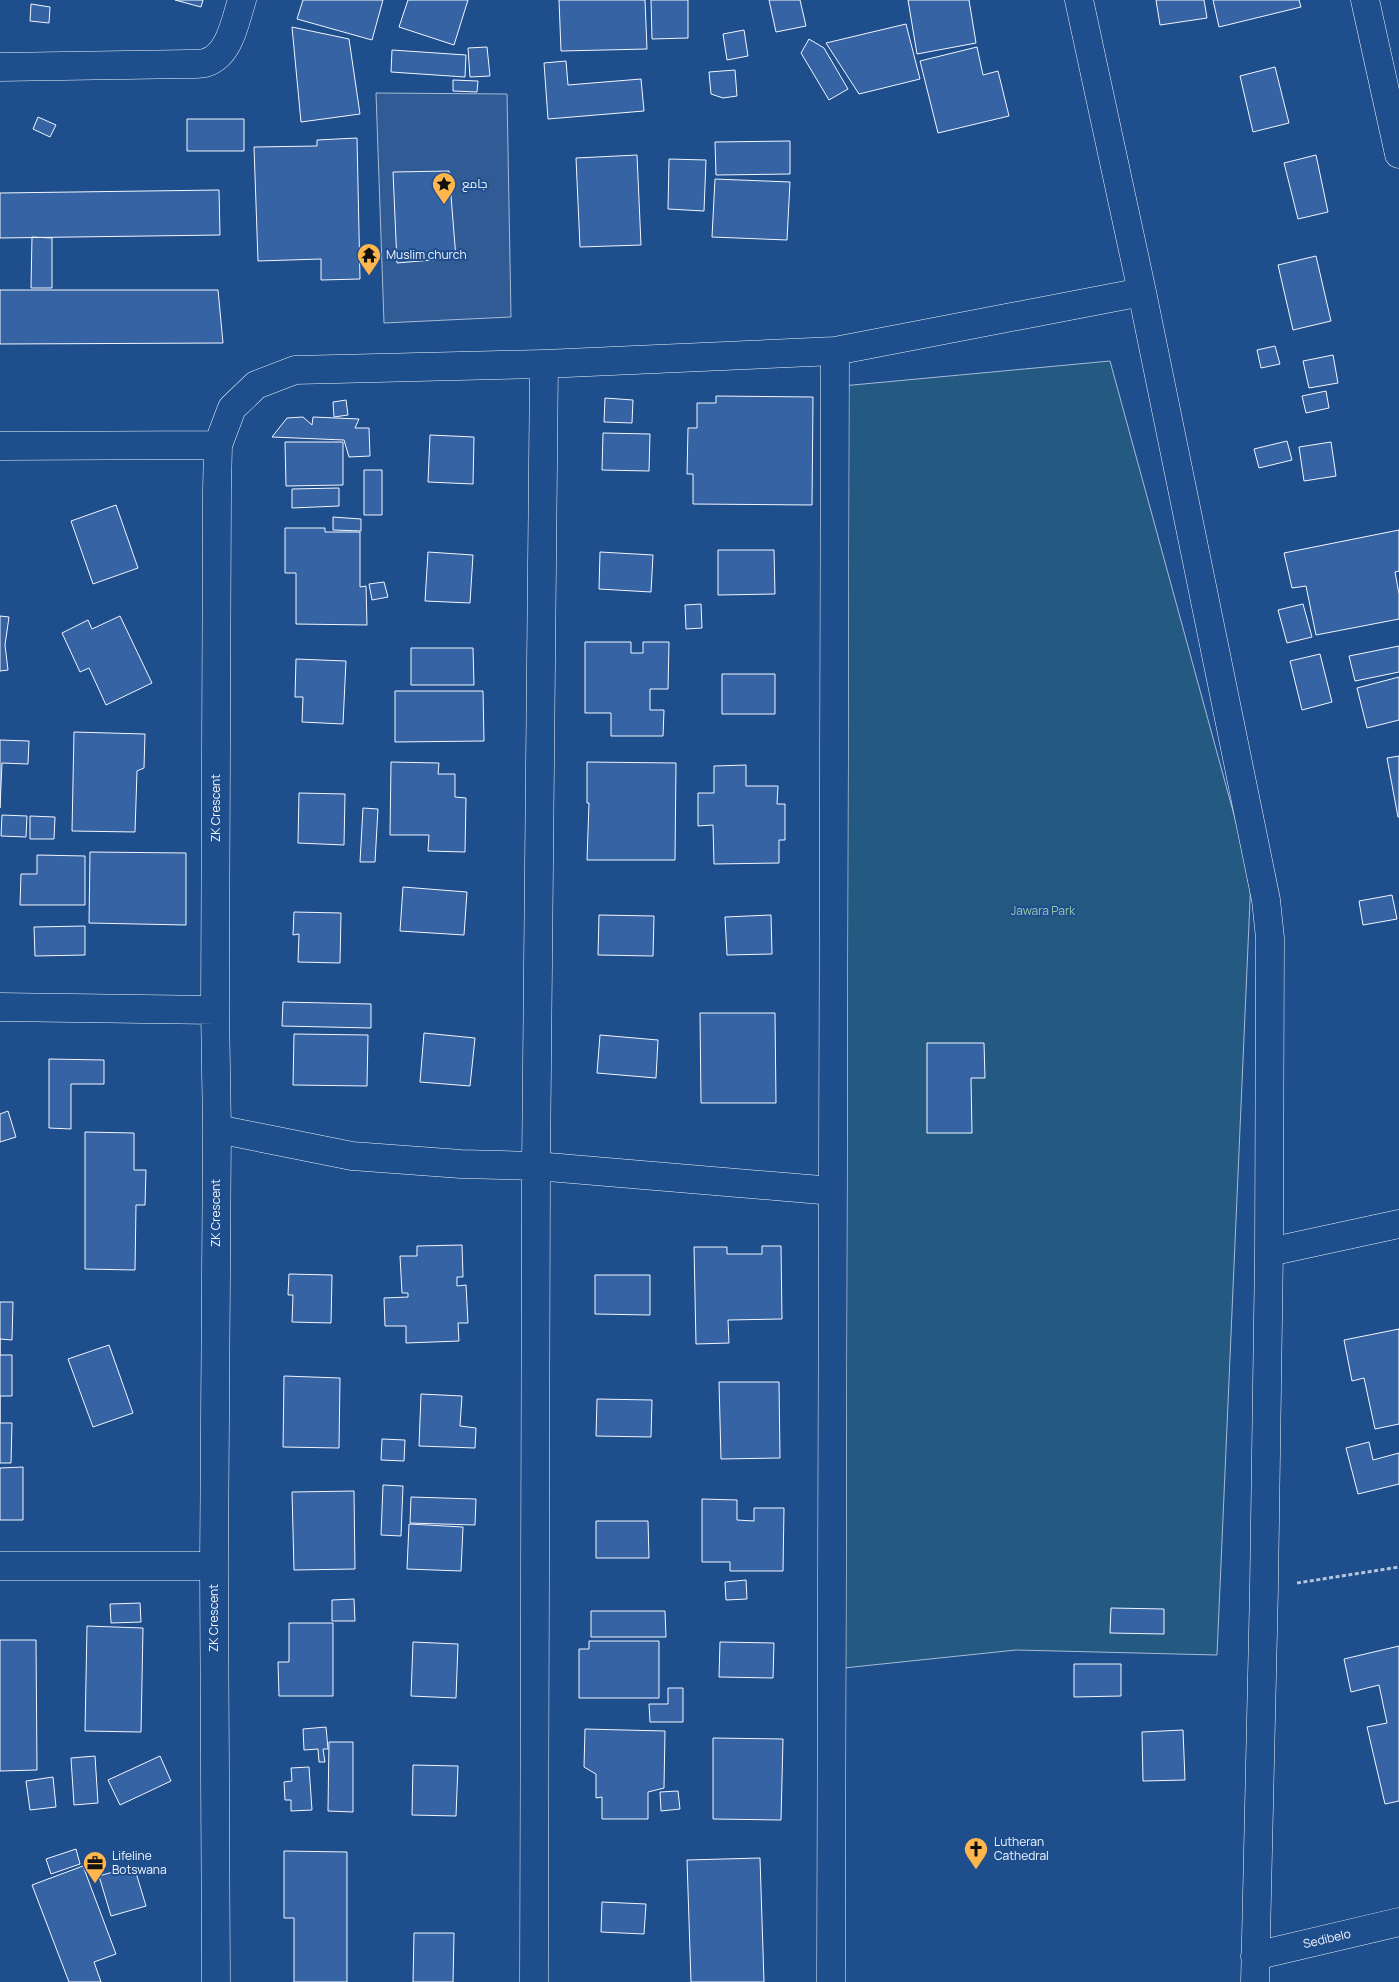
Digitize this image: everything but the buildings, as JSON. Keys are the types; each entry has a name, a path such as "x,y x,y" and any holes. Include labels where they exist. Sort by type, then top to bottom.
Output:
{"street":[{"path":"0,68 189,64 206,62 219,54 229,39 242,0"},
{"path":"1079,0 1142,292 1266,900 1270,938 1269,1252 1264,1588 1255,1969"},
{"path":"1365,0 1399,154"},
{"path":"0,446 218,444 232,408 256,384 295,370 544,364 835,351 1142,292"},
{"path":"832,1982 835,351"},
{"path":"534,1982 536,1166 544,364"},
{"name":"ZK Crescent","path":"216,1982 214,1566 218,444"},
{"path":"0,1007 215,1010"},
{"path":"216,1129 352,1156 461,1164 536,1166 833,1191"},
{"path":"1269,1252 1399,1224"},
{"path":"0,1566 214,1566"},
{"name":"Sedibelo","path":"1255,1969 1399,1922"}],"path":[{"path":"1264,1588 1399,1567"}],"green space":[{"name":"Jawara Park","path":"1110,361 1251,877 1217,1655 1016,1650 834,1669 842,386"}],"shaded area":[{"name":"جامع","path":"376,93 507,94 511,317 384,323"}],"place":[{"name":"جامع","path":"444,205"},
{"name":"Muslim church","path":"369,276"},
{"name":"Lutheran Cathedral","path":"976,1870"},
{"name":"Lifeline Botswana","path":"95,1884"}]}
